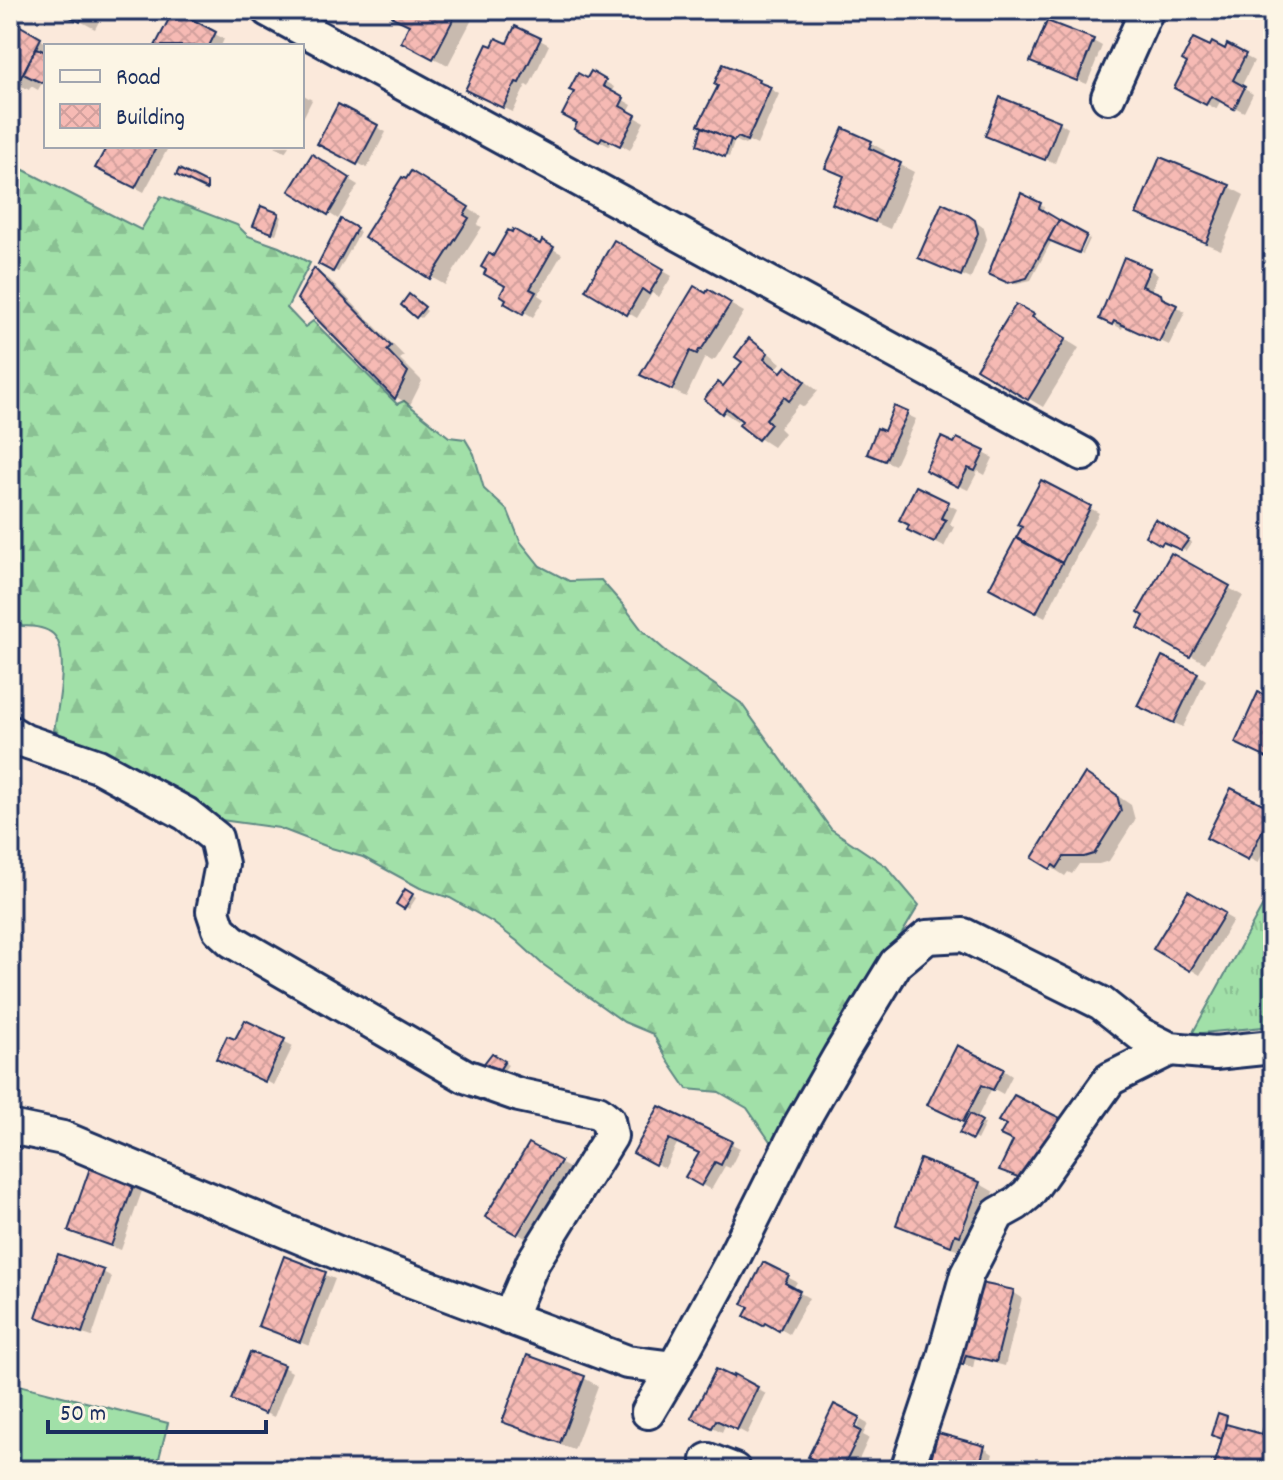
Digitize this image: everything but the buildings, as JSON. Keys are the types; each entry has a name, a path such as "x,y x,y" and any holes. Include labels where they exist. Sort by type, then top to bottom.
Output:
{"street":[{"path":"268,10 1083,454"},
{"path":"1108,97 1147,10"},
{"path":"10,732 25,741 98,766 186,814 216,838 222,864 213,911 219,929 232,941 465,1076 519,1095 598,1112 608,1120 611,1136 533,1262 509,1318"},
{"path":"648,1412 732,1261 800,1125 840,1055 896,963 927,937 964,935 1101,1003 1140,1034 1170,1049 1215,1053 1273,1047"},
{"path":"907,1470 939,1374 967,1274 998,1214 1028,1194 1110,1079 1170,1049"},
{"path":"10,1127 63,1138 343,1255 627,1362 674,1368"}],"green space":[{"path":"22,169 141,230 161,196 237,225 248,236 310,263 287,308 305,327 313,321 397,404 404,401 449,437 465,439 474,454 484,489 508,511 520,541 540,566 569,581 601,580 642,630 667,652 741,703 831,829 886,866 919,905 774,1147 747,1108 719,1092 687,1089 653,1034 624,1022 541,963 492,922 450,898 420,888 363,857 279,828 221,820 54,730 62,666 58,642 46,630 22,626 11,614 10,175"},
{"path":"1273,887 1273,1026 1192,1034"},
{"path":"15,1384 168,1423 156,1470 10,1470 10,1405"}]}
